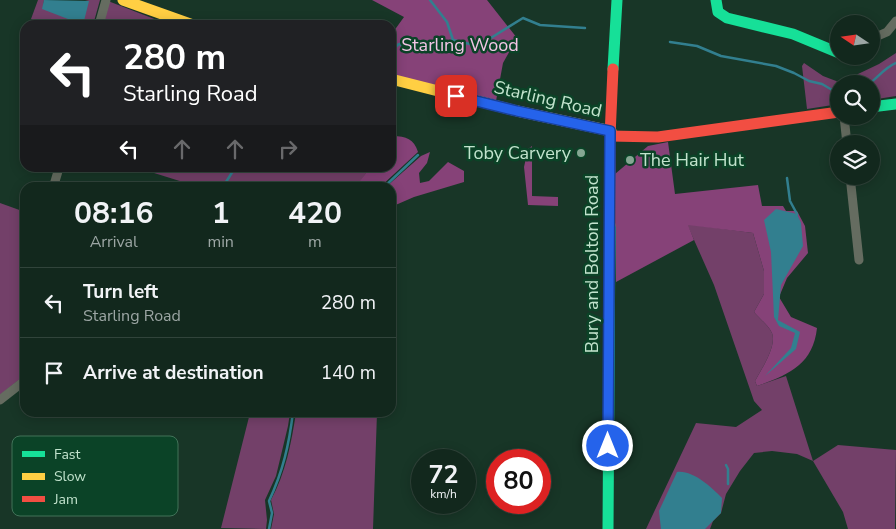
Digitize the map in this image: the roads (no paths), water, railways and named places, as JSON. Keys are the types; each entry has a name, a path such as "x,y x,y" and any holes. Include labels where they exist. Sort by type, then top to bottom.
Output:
{"main road":[{"path":"123,0 179,20"},
{"name":"Bury and Bolton Road","path":"608,529 610,134 617,0"},
{"path":"716,0 718,12 727,18 793,34 830,51"},
{"name":"Starling Road","path":"396,81 610,134 658,137 830,113"},
{"path":"880,106 896,104"}],"street":[{"path":"100,20 106,0"},
{"path":"880,35 886,32 896,21"},
{"path":"851,185 859,260"},
{"path":"0,400 20,384"}],"water":[{"path":"44,0 89,1 84,20 71,20 42,9"},
{"path":"776,209 797,214 801,223 803,246 781,285 778,320 800,332 796,349 765,376 791,348 795,333 779,326 774,317 771,252 764,220"},
{"path":"677,472 695,476 722,498 721,513 705,529 661,529 659,511"}],"waterway":[{"path":"430,0 447,22 453,40"},
{"path":"396,47 399,44 424,52 453,40 478,46 523,18 540,25 585,28"},
{"path":"670,42 697,46 721,56 776,66 830,89"},
{"path":"879,75 896,63"},
{"path":"389,182 418,155"},
{"path":"226,182 232,172"},
{"path":"787,178 790,201 797,214 796,216"},
{"path":"269,529 272,513 269,501 285,458 292,417"},
{"path":"726,465 728,469 728,484"}],"place":[{"name":"Toby Carvery","path":"581,153"},
{"name":"The Hair Hut","path":"630,160"}],"park label":[{"name":"Starling Wood","path":"460,45"}]}
